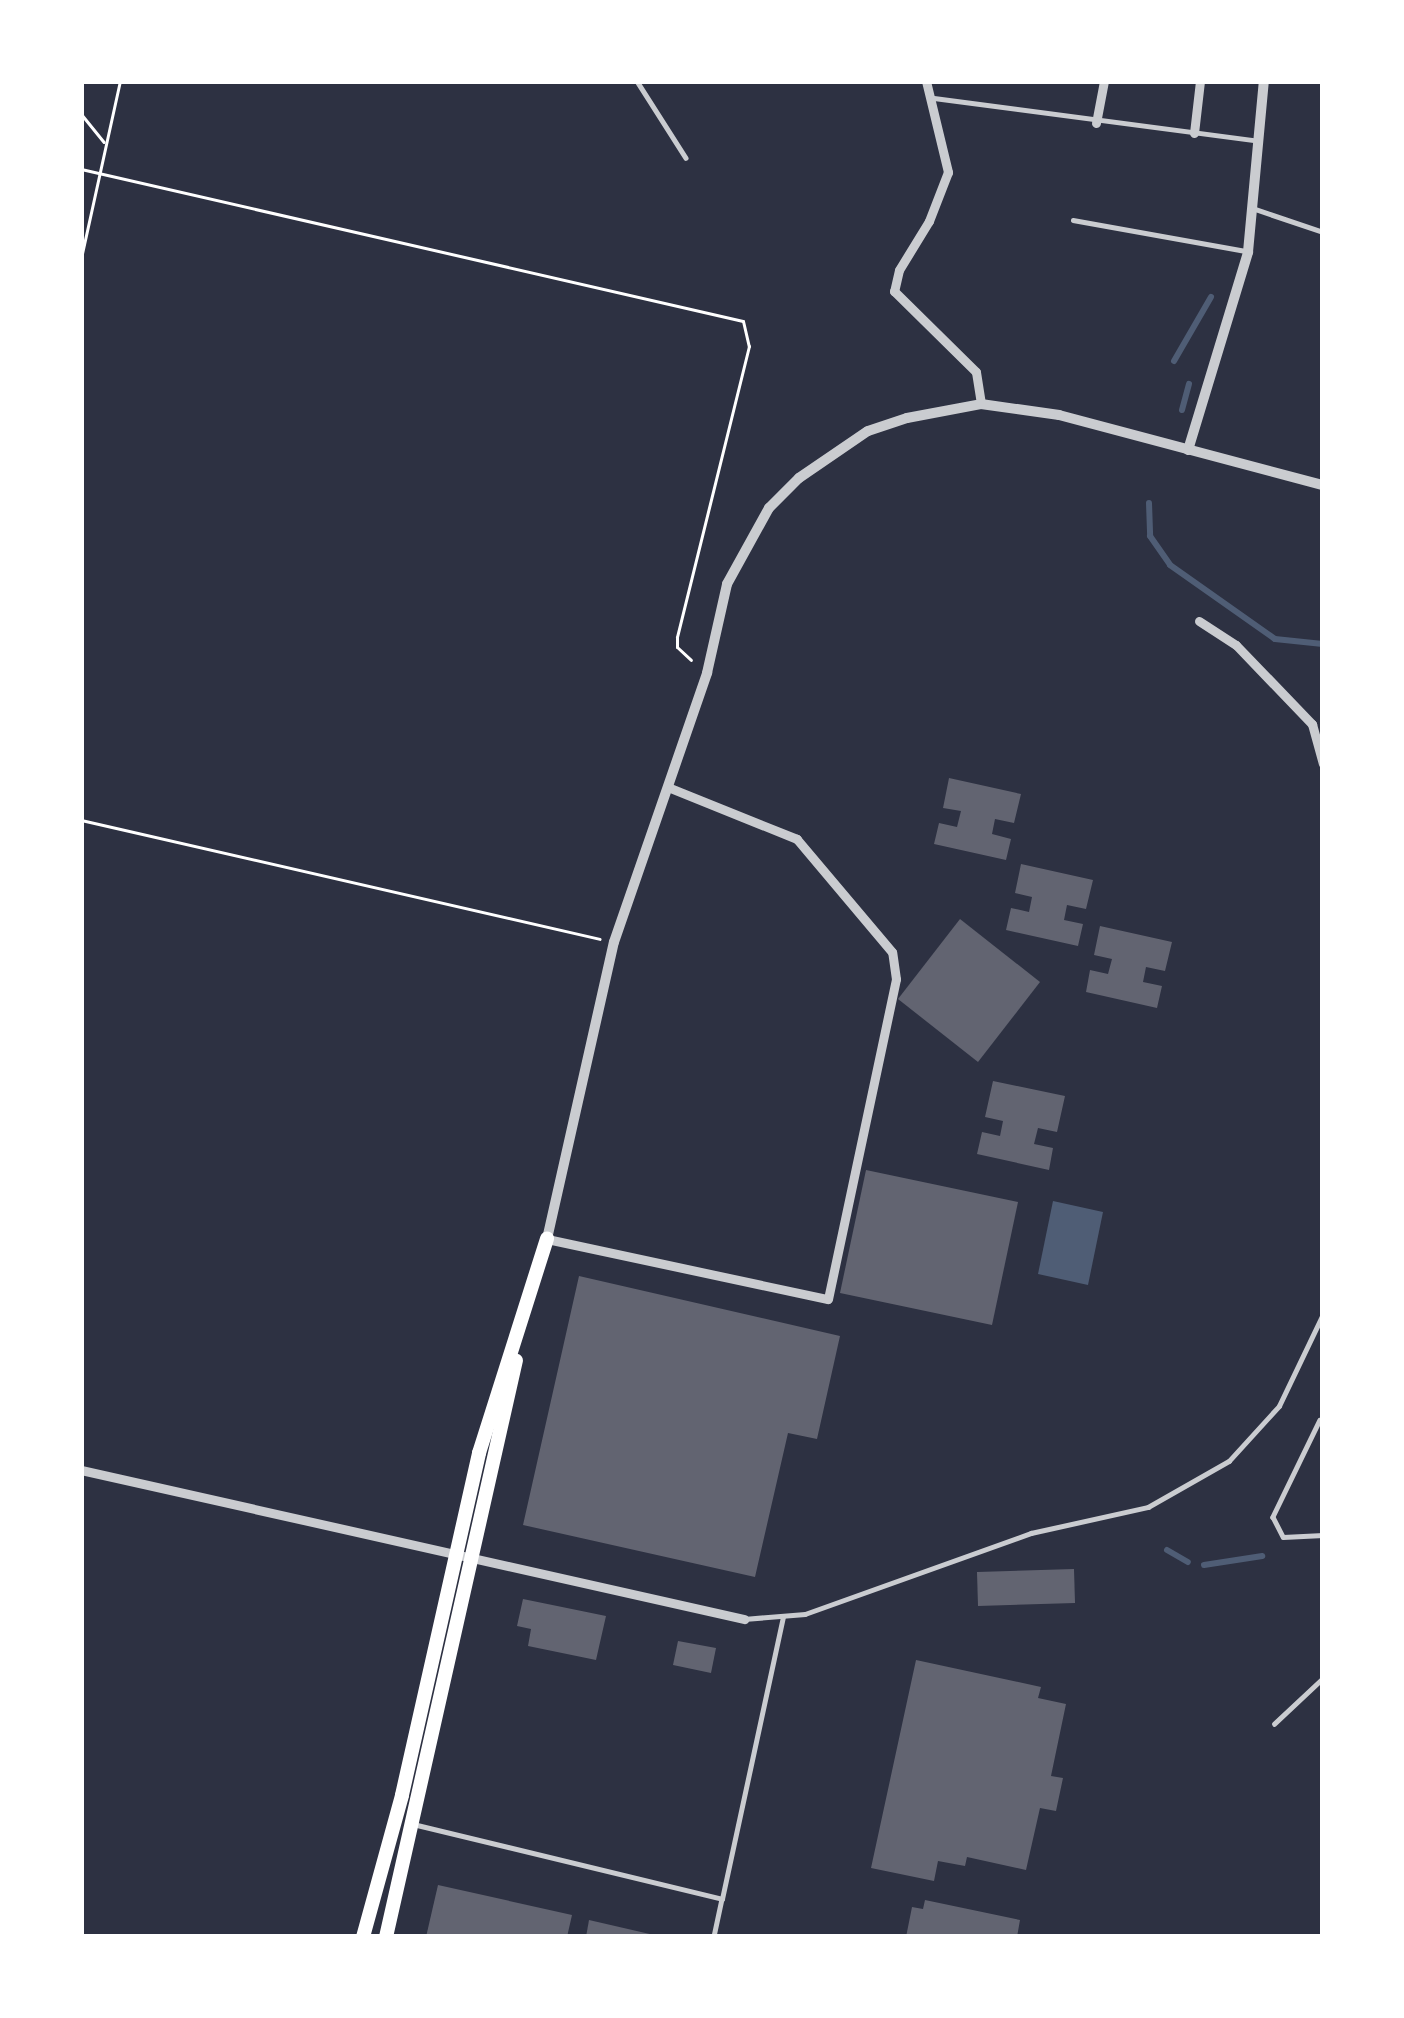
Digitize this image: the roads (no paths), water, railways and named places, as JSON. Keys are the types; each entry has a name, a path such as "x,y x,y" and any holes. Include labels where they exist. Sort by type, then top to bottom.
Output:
{"highway":[{"path":"363,1937 547,1239"},
{"path":"386,1937 465,1556"}],"street":[{"path":"926,81 948,172 929,221 898,270 894,291 976,372 981,404"},
{"path":"1096,123 1104,81"},
{"path":"1194,133 1200,81"},
{"path":"1188,450 1248,252 1264,81"},
{"path":"670,788 796,839 892,952 896,979 828,1299 547,1239 614,942 670,788 707,674 727,584 743,546 769,508 799,478 868,431 981,404 1059,415 1323,485"},
{"path":"1199,621 1236,645 1312,724 1323,764"},
{"path":"81,1470 744,1619"}],"lane":[{"path":"637,81 686,158"},
{"path":"927,97 1096,123 1261,141"},
{"path":"1254,209 1323,232"},
{"path":"1073,220 1248,252"},
{"path":"744,1619 783,1618 1031,1533 1148,1507 1229,1461 1280,1406 1323,1314"},
{"path":"1320,1420 1273,1517 1283,1537 1323,1535"},
{"path":"714,1937 783,1618"},
{"path":"1274,1724 1323,1678"},
{"path":"413,1824 722,1899"}],"water":[{"path":"1053,1201 1103,1212 1088,1285 1038,1274"}],"waterway":[{"path":"1174,361 1211,297"},
{"path":"1182,410 1189,384"},
{"path":"1149,503 1150,536 1170,565 1275,639 1323,644"},
{"path":"1167,1550 1188,1562"},
{"path":"1204,1565 1262,1556"}]}
